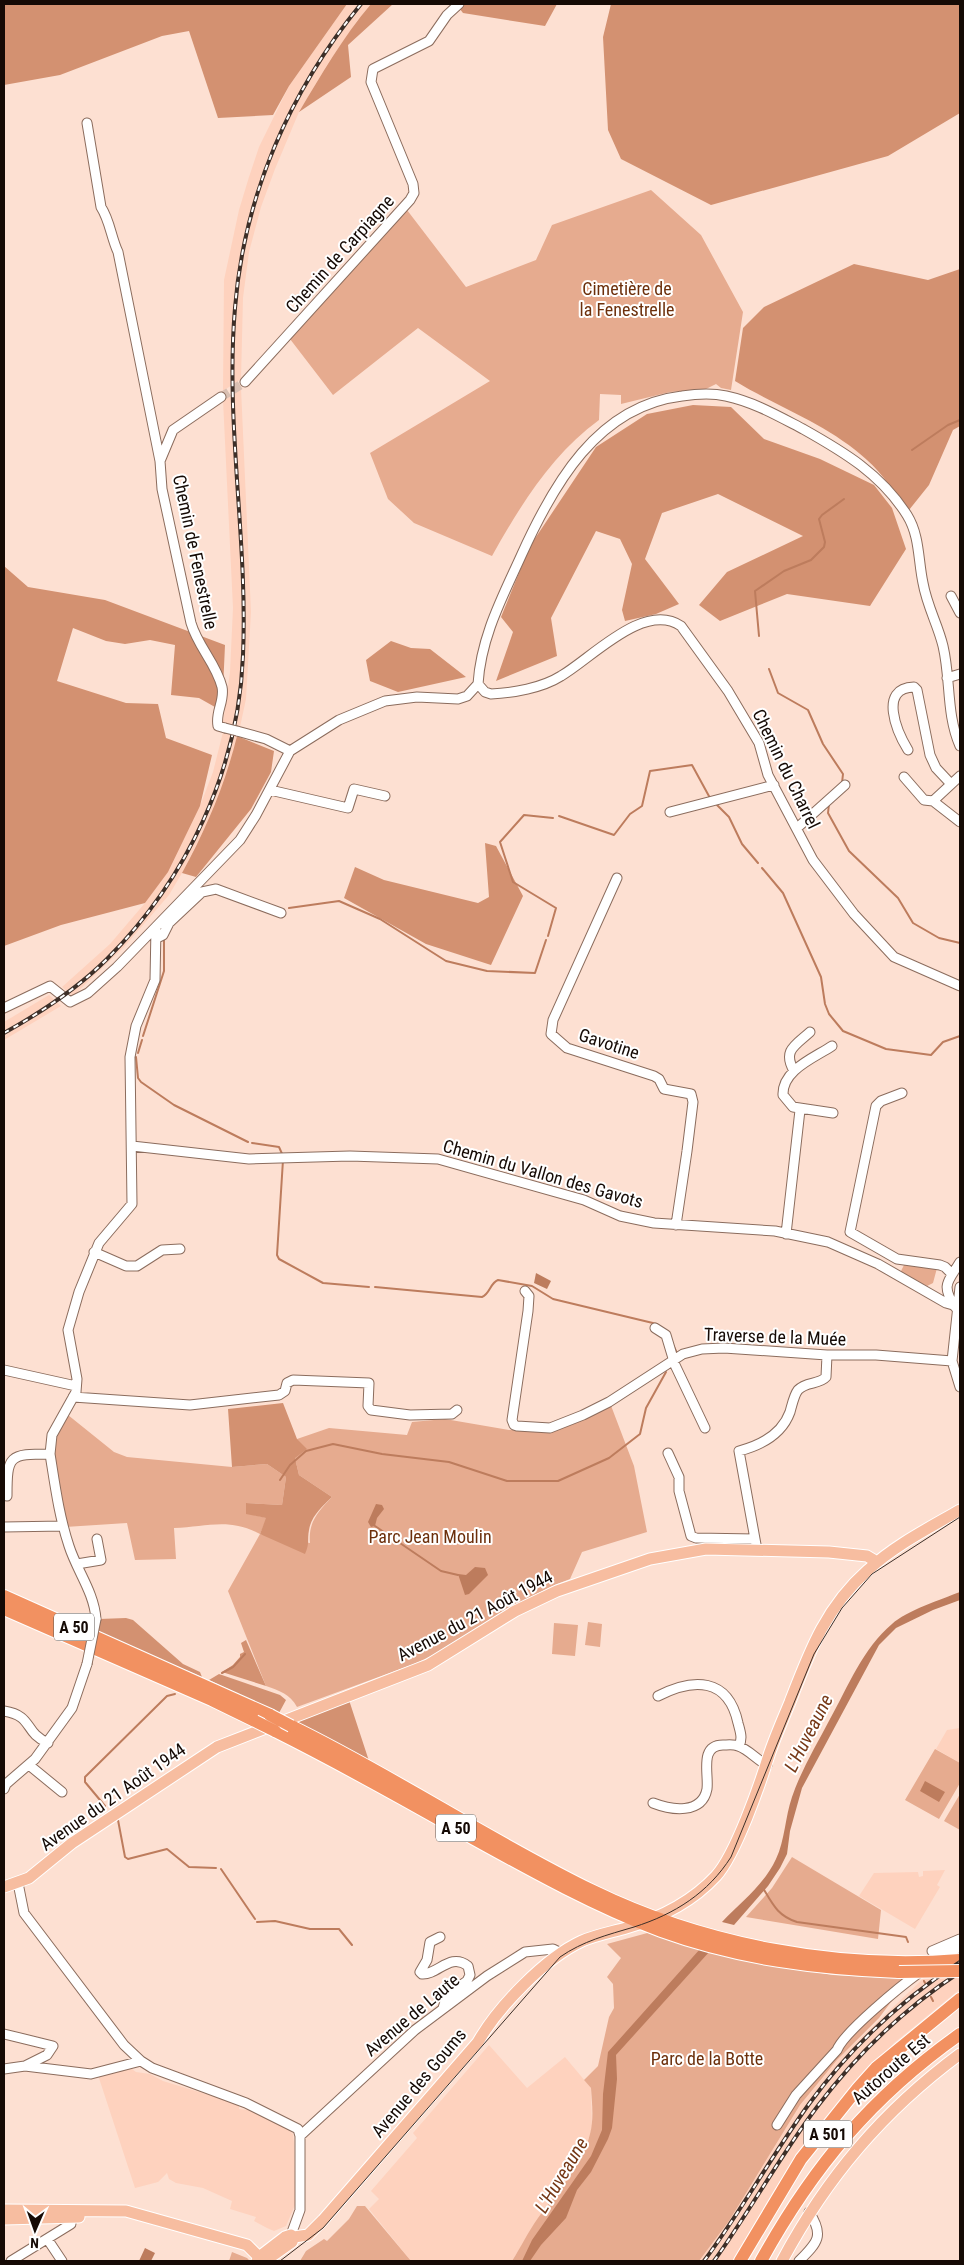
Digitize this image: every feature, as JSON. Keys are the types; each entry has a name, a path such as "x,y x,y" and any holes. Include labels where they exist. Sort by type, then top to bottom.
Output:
{"highway":[{"name":"A 50","path":"4,1596 270,1715 329,1745 538,1863 594,1891 650,1914 734,1940 775,1949 902,1967 960,1971"},
{"name":"A 50","path":"4,1609 212,1700 255,1721 347,1768 543,1877 638,1925 703,1944 784,1962 843,1970 902,1967 960,1960"},
{"name":"Autoroute Est","path":"929,2024 960,1999"},
{"path":"740,2261 801,2159 876,2068 929,2024"},
{"name":"A 501","path":"750,2261 790,2190 834,2127 880,2072 929,2024"},
{"name":"Autoroute Est","path":"848,2132 886,2094 960,2034"},
{"path":"768,2261 795,2211 848,2132"},
{"name":"A 501","path":"761,2261 800,2194 848,2132"}],"main road":[{"name":"Avenue des Goums","path":"260,2260 292,2242 292,2236 308,2234 323,2220 478,2042 486,2028 521,1989 564,1950 638,1925 671,1919 718,1873 729,1857 819,1630 853,1585 877,1562 960,1510"},
{"name":"Avenue du 21 Août 1944","path":"4,1887 18,1883 41,1870 104,1821 217,1747 428,1665 515,1611 557,1591 650,1559 695,1550 756,1545 867,1556 877,1562"},
{"path":"782,2261 809,2212 845,2163 901,2103 960,2054"},
{"path":"4,2210 71,2213 91,2216 102,2211 120,2210 134,2212 247,2245 260,2260"},
{"path":"4,2219 71,2213"}],"street":[{"name":"Chemin de Carpiagne","path":"244,382 410,200 414,192 413,184 374,91 371,74 373,69 429,41 447,15 459,4"},
{"path":"86,123 101,206 108,218 110,236 118,252 160,462"},
{"path":"4,1008 45,988 54,988 70,1002 88,993 156,927 240,840 270,790 290,751 339,720 385,702 417,697 458,699 468,696 478,684 483,647 492,619 532,532 573,464 588,445 616,419 648,404 671,397 695,394 727,396 758,406 838,448 865,466 884,488 907,516 919,546 922,582 929,609 943,646 953,729 960,746"},
{"name":"Chemin de Fenestrelle","path":"221,397 173,430 160,462 162,489 191,623 196,638 217,669 222,690 221,703 216,716 218,726 266,739 290,751"},
{"path":"952,596 960,613"},
{"name":"Chemin du Charrel","path":"478,684 485,692 491,694 534,687 560,677 637,624 659,619 675,622 681,626 737,706 760,743 768,774 797,828 819,868 854,914 894,956 960,986"},
{"path":"947,678 960,674"},
{"path":"908,750 902,741 891,703 894,696 908,687 914,687 917,690 930,755 936,768 951,784"},
{"path":"933,801 960,776"},
{"path":"904,777 924,800 933,801 960,822"},
{"path":"670,812 774,785"},
{"path":"797,828 845,785"},
{"path":"270,790 348,808 354,789 385,796"},
{"name":"Gavotine","path":"617,878 552,1020 551,1034 560,1044 568,1048 654,1076 659,1079 664,1088 692,1094 693,1102 676,1225"},
{"path":"157,938 163,934 169,923 202,892 208,889 216,889 281,912"},
{"path":"5,1785 29,1765 48,1743 72,1708 87,1664 96,1619 89,1590 63,1526 50,1454 52,1435 74,1397 76,1386 76,1373 69,1336 69,1322 94,1252 99,1243 132,1204 130,1052 136,1026 155,980 156,927"},
{"path":"794,1071 788,1061 788,1055 810,1032"},
{"path":"832,1046 794,1071 786,1079 783,1095 793,1107 800,1110 833,1113"},
{"path":"902,1093 881,1101 876,1106 850,1232 897,1259 940,1265 946,1267 952,1274"},
{"path":"786,1234 800,1110"},
{"name":"Chemin du Vallon des Gavots","path":"132,1146 249,1159 350,1156 438,1159 584,1200 620,1216 676,1225 775,1231 843,1247 878,1264 946,1303 956,1306"},
{"path":"94,1252 126,1266 137,1266 162,1250 180,1249"},
{"path":"956,1306 947,1284 960,1262"},
{"path":"960,1287 956,1306 956,1366 960,1386"},
{"name":"Traverse de la Muée","path":"525,1291 529,1296 528,1311 512,1420 514,1425 550,1428 570,1420 609,1402 683,1354 693,1351 724,1348 827,1355 876,1355 956,1366"},
{"path":"655,1328 666,1336 674,1360 705,1428"},
{"path":"694,1538 756,1545 740,1451 761,1443 779,1431 785,1424 797,1391 806,1384 823,1381 826,1378 827,1355"},
{"path":"4,1370 76,1386"},
{"path":"74,1397 181,1405 210,1404 279,1395 285,1391 287,1383 292,1380 338,1381 369,1383 368,1406 371,1410 410,1415 452,1414 457,1410"},
{"path":"668,1453 677,1472 679,1491 690,1534 694,1538 695,1550"},
{"path":"8,1496 8,1467 15,1457 22,1454 50,1454"},
{"path":"4,1528 63,1526"},
{"path":"77,1564 101,1560 97,1539"},
{"path":"658,1696 687,1684 715,1688 724,1694 736,1712 742,1740 739,1746"},
{"path":"4,1711 18,1713 25,1718 36,1737 48,1743"},
{"path":"653,1803 669,1810 690,1808 700,1802 706,1791 706,1766 710,1750 718,1745 739,1746 766,1765"},
{"path":"29,1765 62,1792"},
{"path":"18,1883 24,1913 124,2044 141,2061 158,2070 246,2103 298,2129 300,2136 300,2210 292,2236"},
{"path":"440,1937 430,1942 427,1960 420,1972 425,1975 443,1964 456,1962 468,1966 470,1975 467,1981 448,1995 443,2008"},
{"path":"939,1958 932,1951 960,1939"},
{"path":"777,2125 796,2095 837,2050 841,2041 912,1978 939,1958 960,1947"},
{"name":"Avenue de Laute","path":"300,2136 380,2060 443,2008 487,1976 525,1952 553,1948 564,1950"},
{"path":"4,2034 53,2046 47,2055 25,2066"},
{"path":"4,2069 25,2066 91,2074 141,2061"},
{"path":"799,2261 815,2246 817,2231 809,2212"},
{"path":"11,2261 48,2240 71,2224 71,2213"},
{"path":"802,2224 813,2232 815,2246"},
{"path":"48,2240 62,2261"}],"shaded area":[{"path":"4,4 347,4 289,86 273,115 218,118 189,31 162,36 60,75 4,85"},
{"path":"347,4 371,4 327,65 299,112 275,169 261,207 249,252 243,298 241,379 223,391 224,280 239,210 249,177 259,147 289,86"},
{"path":"371,4 393,4 348,45 351,77 299,112 342,43"},
{"path":"456,4 557,4 545,26 463,13"},
{"path":"611,4 960,4 960,113 888,156 711,205 621,159 608,130 603,37"},
{"path":"854,264 928,280 960,269 960,426 953,430 929,485 909,510 878,471 852,447 820,426 735,381 743,328 764,307"},
{"path":"241,388 251,612 246,699 240,727 223,723 230,672 233,608 223,400"},
{"path":"693,405 731,407 764,439 820,459 874,485 892,508 906,549 870,606 787,594 720,621 699,605 727,572 803,536 718,494 662,513 645,559 679,604 656,614 625,621 622,610 632,564 620,539 596,531 551,618 557,656 496,681 513,632 501,617 530,546 596,447 647,414"},
{"path":"4,566 28,587 105,600 225,645 222,711 199,698 171,695 175,645 150,640 125,644 106,641 73,628 57,681 126,703 158,704 166,738 212,755 200,806 168,872 145,903 61,925 4,946"},
{"path":"391,641 411,648 430,649 466,677 398,692 370,681 366,660"},
{"path":"223,732 237,736 230,768 216,806 182,873 169,895 124,947 73,996 62,987 110,944 145,903 167,872 200,806 213,772"},
{"path":"237,736 274,751 271,772 251,809 196,877 182,873 214,806 227,772"},
{"path":"485,843 496,846 523,896 491,965 426,944 344,898 355,867 384,880 478,903 489,897"},
{"path":"49,995 61,1006 4,1040 4,1022"},
{"path":"536,1273 551,1281 547,1289 534,1283"},
{"path":"283,1403 297,1439 307,1449 295,1458 299,1475 332,1497 312,1520 305,1554 260,1534 266,1518 246,1514 246,1503 282,1505 286,1477 267,1464 232,1467 228,1409"},
{"path":"376,1504 382,1505 384,1509 377,1518 375,1526 371,1527 368,1522"},
{"path":"475,1567 485,1568 488,1575 469,1594 465,1595 458,1574 466,1575"},
{"path":"960,1592 960,1600 933,1610 896,1628 879,1645 802,1788 790,1831 787,1854 780,1868 768,1886 734,1925 722,1922 759,1885 776,1859 790,1805 800,1777 864,1656 882,1634 898,1619 924,1606"},
{"path":"126,1618 133,1620 183,1664 200,1672 202,1677 96,1632 99,1619"},
{"path":"246,1640 266,1686 222,1672 233,1665 240,1657 240,1654 244,1652 241,1643"},
{"path":"219,1674 280,1695 286,1700 279,1713 209,1680"},
{"path":"349,1700 369,1761 295,1723 314,1713"},
{"path":"960,1728 960,1763 936,1749 947,1730"},
{"path":"925,1781 945,1792 939,1802 920,1791"},
{"path":"945,1870 937,1885 940,1887 915,1929 859,1896 874,1873 918,1872 919,1877 923,1876 923,1871"},
{"path":"700,1949 710,1951 616,2055 617,2079 612,2128 608,2139 591,2172 577,2190 566,2218 541,2245 530,2261 522,2261 532,2240 591,2156 602,2130 603,2094 608,2052"},
{"path":"960,1975 960,1989 894,2043 849,2090 816,2129 775,2189 732,2261 699,2261 729,2221 800,2105 837,2060 925,1977"},
{"path":"489,2045 527,2088 565,2057 591,2088 592,2126 590,2135 584,2151 556,2197 538,2219 512,2261 411,2261 369,2209 379,2199 371,2191 417,2138 413,2133"},
{"path":"132,2069 136,2072 150,2074 163,2081 222,2099 239,2106 239,2109 248,2110 289,2130 293,2134 295,2205 286,2226 274,2231 267,2228 254,2221 256,2217 230,2209 232,2201 203,2188 176,2183 169,2179 167,2173 158,2182 135,2188 98,2075"},
{"path":"145,2248 155,2253 151,2261 139,2261"}],"green space":[{"name":"Cimetière de la Fenestrelle","path":"651,190 701,235 743,312 731,390 721,388 716,384 706,389 670,392 621,404 621,395 600,394 599,420 566,449 538,482 492,556 414,523 388,499 370,453 490,381 418,328 333,395 290,339 407,210 466,287 536,260 552,225"},
{"path":"904,1265 937,1268 933,1283 927,1286 900,1273"},
{"name":"Parc Jean Moulin","path":"610,1403 634,1466 647,1532 582,1552 570,1579 552,1586 514,1606 457,1644 414,1664 297,1707 288,1696 266,1686 228,1591 260,1534 310,1543 312,1523 332,1497 299,1475 295,1458 297,1439 329,1428 407,1435 412,1422 445,1419 509,1430 552,1430"},
{"path":"68,1415 114,1452 127,1457 232,1467 267,1464 286,1477 282,1505 246,1503 246,1513 267,1518 260,1534 228,1524 174,1528 176,1559 135,1560 127,1523 65,1527 54,1451 58,1433"},
{"path":"588,1622 602,1624 600,1647 585,1645"},
{"path":"554,1623 578,1625 575,1656 552,1654"},
{"path":"935,1749 960,1763 960,1783 939,1819 905,1800"},
{"path":"960,1794 960,1830 944,1821"},
{"path":"792,1857 881,1910 878,1939 746,1917 772,1888"},
{"name":"Parc de la Botte","path":"651,1932 773,1965 833,1975 908,1979 879,2018 837,2060 800,2105 729,2221 699,2261 512,2261 534,2223 575,2168 590,2134 592,2117 591,2088 584,2080 598,2066 609,2017 614,2008 613,1984 607,1977 621,1958 607,1944"},
{"path":"357,2206 365,2206 411,2261 300,2261 306,2251 324,2239 327,2241 349,2219"},
{"path":"232,2252 247,2258 250,2261 229,2261"}],"waterway":[{"path":"912,450 948,425 960,420"},
{"path":"759,636 755,591 784,571 811,560 824,547 825,542 819,519 844,499"},
{"path":"769,669 778,693 808,710 823,744 843,774 842,783"},
{"path":"559,816 614,835 630,814 642,806 650,771 692,765 710,798"},
{"path":"829,804 828,813 849,851 898,898 913,923 939,938 960,943"},
{"path":"717,805 729,817 742,844 758,863"},
{"path":"548,936 556,908 513,882 500,842 524,815 553,818"},
{"path":"762,868 783,893 821,977 825,1004 829,1014 843,1031 886,1049 931,1055 943,1042 960,1036"},
{"path":"289,908 339,901 380,919 446,961 487,971 535,973 546,940"},
{"path":"143,1036 164,971 164,940"},
{"path":"138,1053 142,1040"},
{"path":"136,1057 138,1078 141,1082 174,1105 248,1142"},
{"path":"252,1143 279,1147 283,1156"},
{"path":"283,1160 277,1255 279,1259 323,1283 369,1287"},
{"path":"375,1287 482,1297 487,1294 495,1281 498,1280 532,1286 553,1299 657,1324"},
{"path":"673,1345 677,1353"},
{"path":"280,1480 290,1465 306,1451 333,1444 382,1454 449,1462 507,1481 558,1481 609,1458 640,1434 646,1408 666,1372"},
{"path":"375,1526 441,1571 458,1575"},
{"path":"222,1673 233,1667 245,1654"},
{"path":"105,1806 85,1782 85,1777 167,1696 175,1694"},
{"path":"118,1820 125,1857 128,1859 167,1849 189,1867 216,1868"},
{"path":"221,1869 255,1919"},
{"path":"763,1888 773,1905 790,1920 906,1937 908,1942"},
{"path":"257,1922 275,1921 310,1929 339,1929 352,1945"},
{"path":"931,1997 933,2001"}],"tunnel":[{"path":"221,397 245,382"}],"tram line":[{"path":"280,2261 323,2228 560,1957 586,1943 663,1916 689,1901 712,1881 731,1857 814,1654 842,1608 872,1574 960,1517"}],"railway":[{"path":"4,1033 71,990 107,959 136,928 184,858 204,820 219,780 231,739 239,698 243,655 244,612 233,395 235,308 240,266 248,225 260,185 292,109 313,72 361,4"},
{"path":"704,2261 795,2123 842,2063 898,2008 960,1962"},
{"path":"714,2261 790,2145 832,2087 883,2033 920,2001 960,1972"}],"water label":[{"name":"L'Huveaune","path":"808,1733"},
{"name":"L'Huveaune","path":"561,2175"}]}
